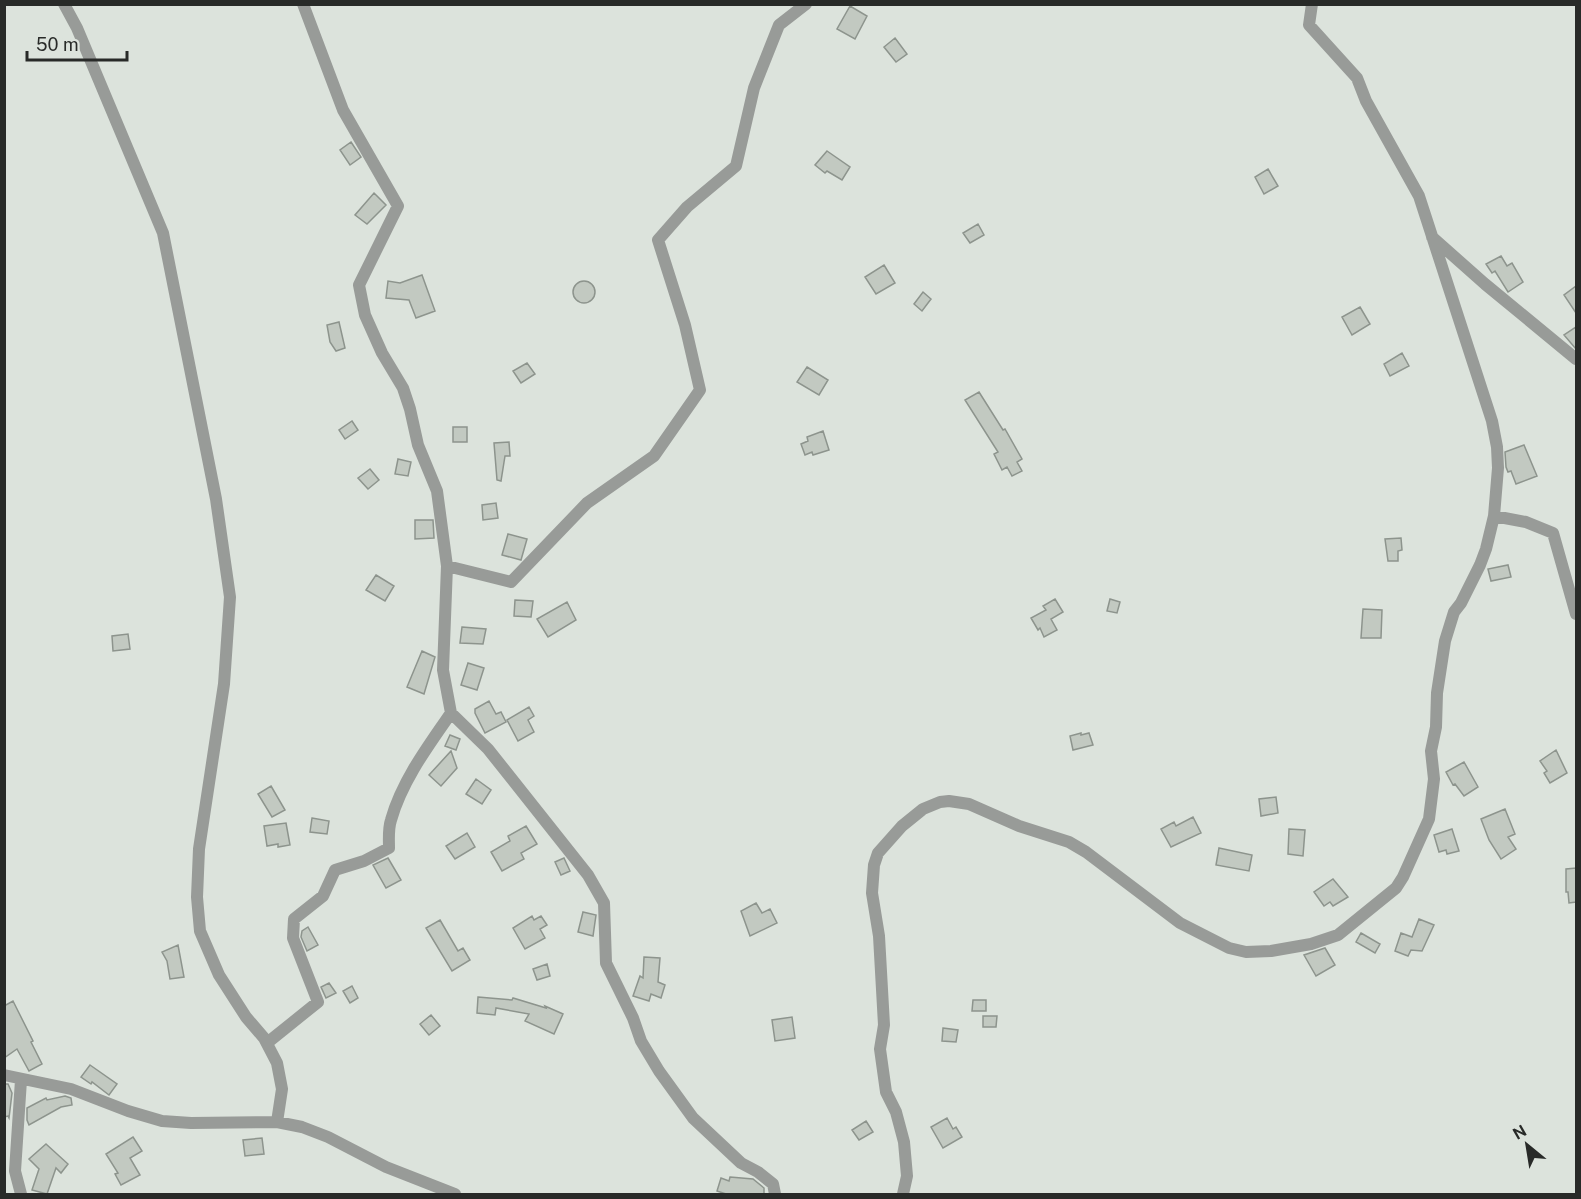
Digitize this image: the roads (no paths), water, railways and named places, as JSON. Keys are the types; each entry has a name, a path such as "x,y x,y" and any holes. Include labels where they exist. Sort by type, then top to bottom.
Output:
{"street":[{"path":"64,4 77,28 163,233 216,499 230,597 224,684 199,849 197,897 200,931 219,975 246,1017 267,1043 277,1063 281,1078 281,1100 277,1122"},
{"path":"303,4 343,110 398,206 359,285 365,315 382,353 403,388 411,409 418,445 438,491 447,566 443,670 451,713 488,749 588,875 604,903 606,963 633,1018 641,1041 659,1071 693,1118 741,1163 758,1172 773,1184 776,1194"},
{"path":"447,566 510,582 587,503 654,456 700,390 685,325 658,240 687,207 736,166 754,88 779,25 806,4"},
{"path":"903,1194 907,1176 904,1142 896,1112 886,1092 880,1049 884,1024 879,936 872,893 876,859 882,848 902,826 923,809 949,801 969,804 1019,826 1055,836 1077,847 1180,922 1229,948 1246,952 1271,951 1311,944 1338,935 1396,888 1429,819 1434,779 1431,751 1436,727 1437,693 1445,641 1454,612 1480,565 1494,516 1498,468 1497,447 1492,421 1419,196 1366,100 1357,78 1309,25 1312,4"},
{"path":"1431,236 1576,359"},
{"path":"1494,516 1526,522 1553,533 1576,614"},
{"path":"267,1043 318,1002 292,938 294,919 323,896 335,870 364,861 389,848 390,822 400,794 451,713"},
{"path":"4,1076 71,1089 128,1111 162,1121 277,1122 321,1134 386,1167 455,1194"},
{"path":"21,1080 15,1172 21,1194"}]}
